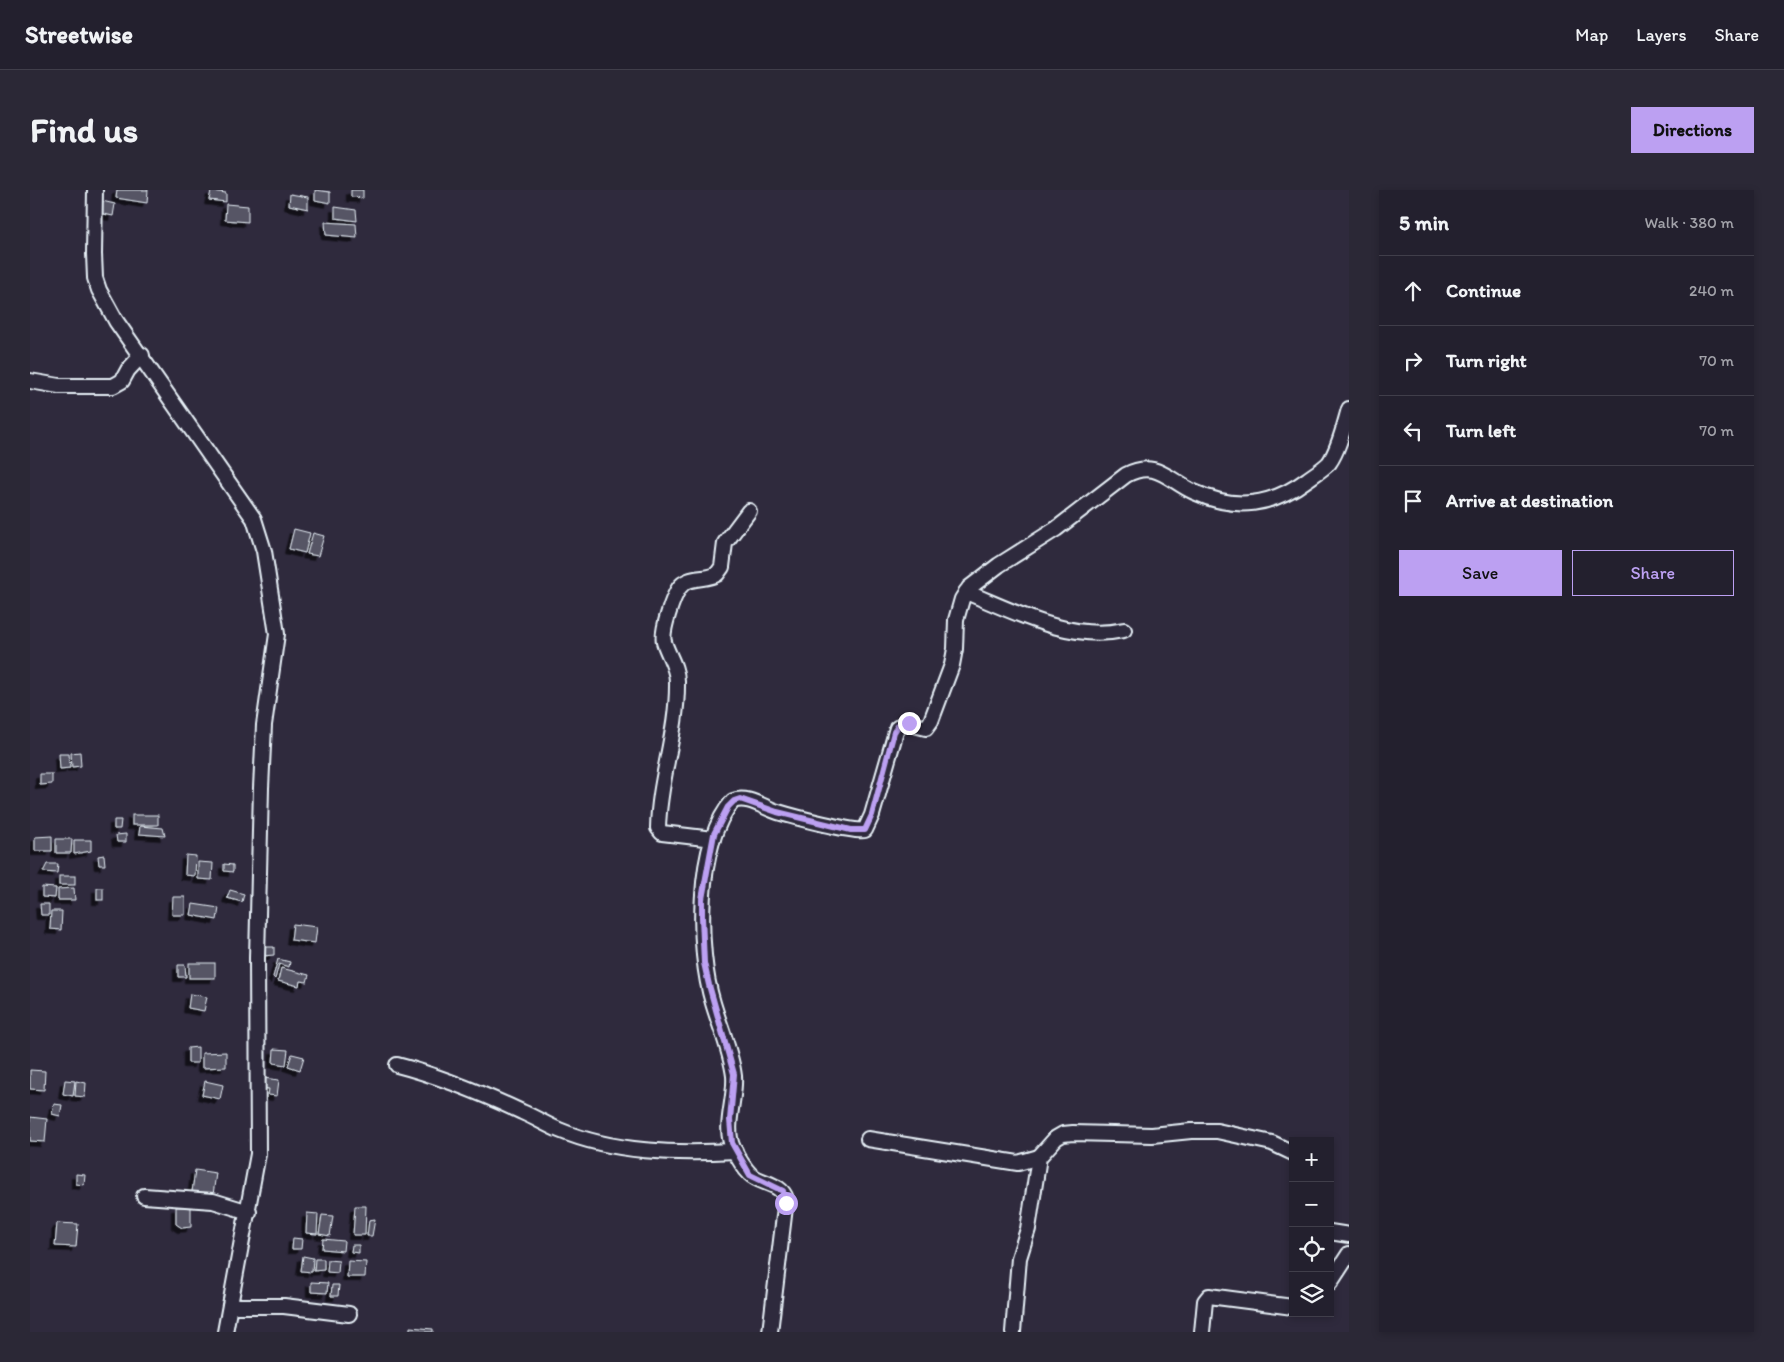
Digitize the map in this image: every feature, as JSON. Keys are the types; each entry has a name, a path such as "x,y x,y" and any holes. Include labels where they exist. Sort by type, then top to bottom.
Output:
{"street":[{"path":"95,190 94,254 99,290 116,321 254,519 264,551 276,624 276,645 267,703 264,743 257,958 258,1154 249,1212 225,1332"},
{"path":"30,381 59,386 113,386 122,381 128,370 142,356"},
{"path":"770,1332 786,1199 780,1189 750,1175 732,1143 730,1126 734,1074 721,1024 713,1003 704,963 702,899 713,839 720,818 734,801 740,799 777,812 851,830 860,831 867,828 897,728 906,723 926,728 932,721 952,665 955,649 956,620 962,599 966,592 980,578 1056,529 1126,474 1138,468 1153,468 1194,492 1217,500 1240,505 1274,500 1300,486 1329,462 1349,409"},
{"path":"713,839 662,833 658,828 659,810 673,736 677,696 676,669 663,634 675,595 681,586 694,579 707,578 717,574 722,567 726,544 749,511"},
{"path":"966,592 1061,629 1111,633 1124,630"},
{"path":"397,1066 434,1075 496,1100 559,1130 608,1145 634,1150 668,1152 735,1151"},
{"path":"1013,1332 1019,1258 1028,1229 1040,1157 1050,1144 1063,1134 1152,1135 1191,1131 1217,1131 1243,1135 1272,1143 1289,1151"},
{"path":"868,1138 1018,1163 1040,1157"},
{"path":"144,1196 213,1201 249,1212"},
{"path":"1334,1233 1349,1235"},
{"path":"1334,1278 1349,1254"},
{"path":"1202,1332 1205,1301 1209,1296 1289,1306"},
{"path":"230,1306 284,1306 349,1314"}],"building":[{"path":"117,190 148,190 147,203 116,198"},
{"path":"315,190 330,192 330,203 315,200"},
{"path":"351,190 363,190 363,198 351,197"},
{"path":"211,191 226,193 226,202 209,200"},
{"path":"290,194 308,197 308,209 289,205"},
{"path":"102,201 115,204 113,216 99,213"},
{"path":"226,204 248,206 248,222 225,220"},
{"path":"335,207 356,210 357,221 335,218"},
{"path":"325,222 356,224 357,238 326,235"},
{"path":"294,529 310,533 305,553 289,549"},
{"path":"313,533 324,536 318,556 307,554"},
{"path":"80,752 81,766 72,767 71,753"},
{"path":"59,754 69,754 70,768 60,769"},
{"path":"40,774 52,774 52,784 40,785"},
{"path":"132,815 158,815 158,825 132,825"},
{"path":"114,820 121,820 120,829 114,829"},
{"path":"140,826 163,828 165,836 139,834"},
{"path":"126,834 126,842 117,842 116,835"},
{"path":"52,836 52,851 35,851 35,837"},
{"path":"56,839 72,839 71,853 56,853"},
{"path":"74,840 91,840 91,851 74,854"},
{"path":"104,855 105,865 99,865 98,856"},
{"path":"186,855 196,856 195,876 185,875"},
{"path":"198,862 213,863 212,880 198,879"},
{"path":"47,864 58,864 57,873 43,872"},
{"path":"224,864 233,865 233,872 224,871"},
{"path":"59,876 75,876 75,885 59,885"},
{"path":"42,887 56,888 55,898 42,897"},
{"path":"74,888 75,900 58,900 58,889"},
{"path":"97,888 103,888 103,900 97,900"},
{"path":"230,890 244,894 242,902 227,898"},
{"path":"173,897 185,897 185,915 172,915"},
{"path":"40,904 49,904 49,915 41,915"},
{"path":"193,904 219,908 217,920 191,915"},
{"path":"51,911 62,911 61,930 50,929"},
{"path":"293,924 317,927 315,943 291,940"},
{"path":"262,947 274,947 274,955 263,956"},
{"path":"278,959 290,962 289,967 279,964 275,979 273,977"},
{"path":"189,963 215,963 215,978 189,978"},
{"path":"178,965 185,965 186,977 178,977"},
{"path":"281,968 309,975 307,982 300,981 299,986 278,981"},
{"path":"190,994 207,997 204,1011 188,1008"},
{"path":"198,1047 198,1063 188,1063 188,1048"},
{"path":"274,1049 288,1050 286,1065 273,1063"},
{"path":"226,1052 226,1067 202,1068 202,1053"},
{"path":"292,1054 304,1057 300,1070 288,1066"},
{"path":"30,1070 45,1071 44,1090 30,1089"},
{"path":"263,1078 279,1080 277,1096 268,1095 269,1089 262,1088"},
{"path":"65,1080 75,1081 73,1096 63,1094"},
{"path":"76,1081 86,1083 85,1097 75,1096"},
{"path":"205,1081 223,1085 220,1099 202,1095"},
{"path":"54,1104 62,1105 60,1116 52,1114"},
{"path":"30,1117 47,1119 45,1142 30,1141"},
{"path":"195,1170 216,1173 213,1195 192,1192"},
{"path":"76,1174 85,1175 84,1185 76,1184"},
{"path":"355,1206 366,1206 365,1235 353,1235"},
{"path":"176,1207 191,1207 191,1227 182,1228 176,1224"},
{"path":"307,1213 318,1214 317,1234 306,1233"},
{"path":"322,1215 333,1216 330,1236 319,1234"},
{"path":"375,1219 372,1236 367,1236 369,1220"},
{"path":"57,1223 78,1224 76,1247 55,1246"},
{"path":"293,1238 302,1239 301,1249 292,1249"},
{"path":"323,1239 344,1241 343,1251 322,1249"},
{"path":"352,1245 359,1245 359,1253 351,1252"},
{"path":"303,1256 313,1258 312,1272 301,1271"},
{"path":"315,1259 324,1259 324,1270 314,1271"},
{"path":"328,1260 339,1261 338,1273 327,1272"},
{"path":"348,1261 366,1262 365,1277 347,1277"},
{"path":"311,1282 328,1283 327,1293 311,1292"},
{"path":"332,1285 339,1285 338,1296 331,1296"},
{"path":"410,1327 433,1329 433,1332 410,1332"}],"route":[{"path":"786,1203 783,1191 750,1175 733,1148 732,1143 730,1120 734,1074 721,1024 713,1003 704,963 702,899 714,834 720,818 728,807 734,801 740,799 748,800 777,812 851,830 865,830 872,815 894,732 898,726 909,723"}]}
